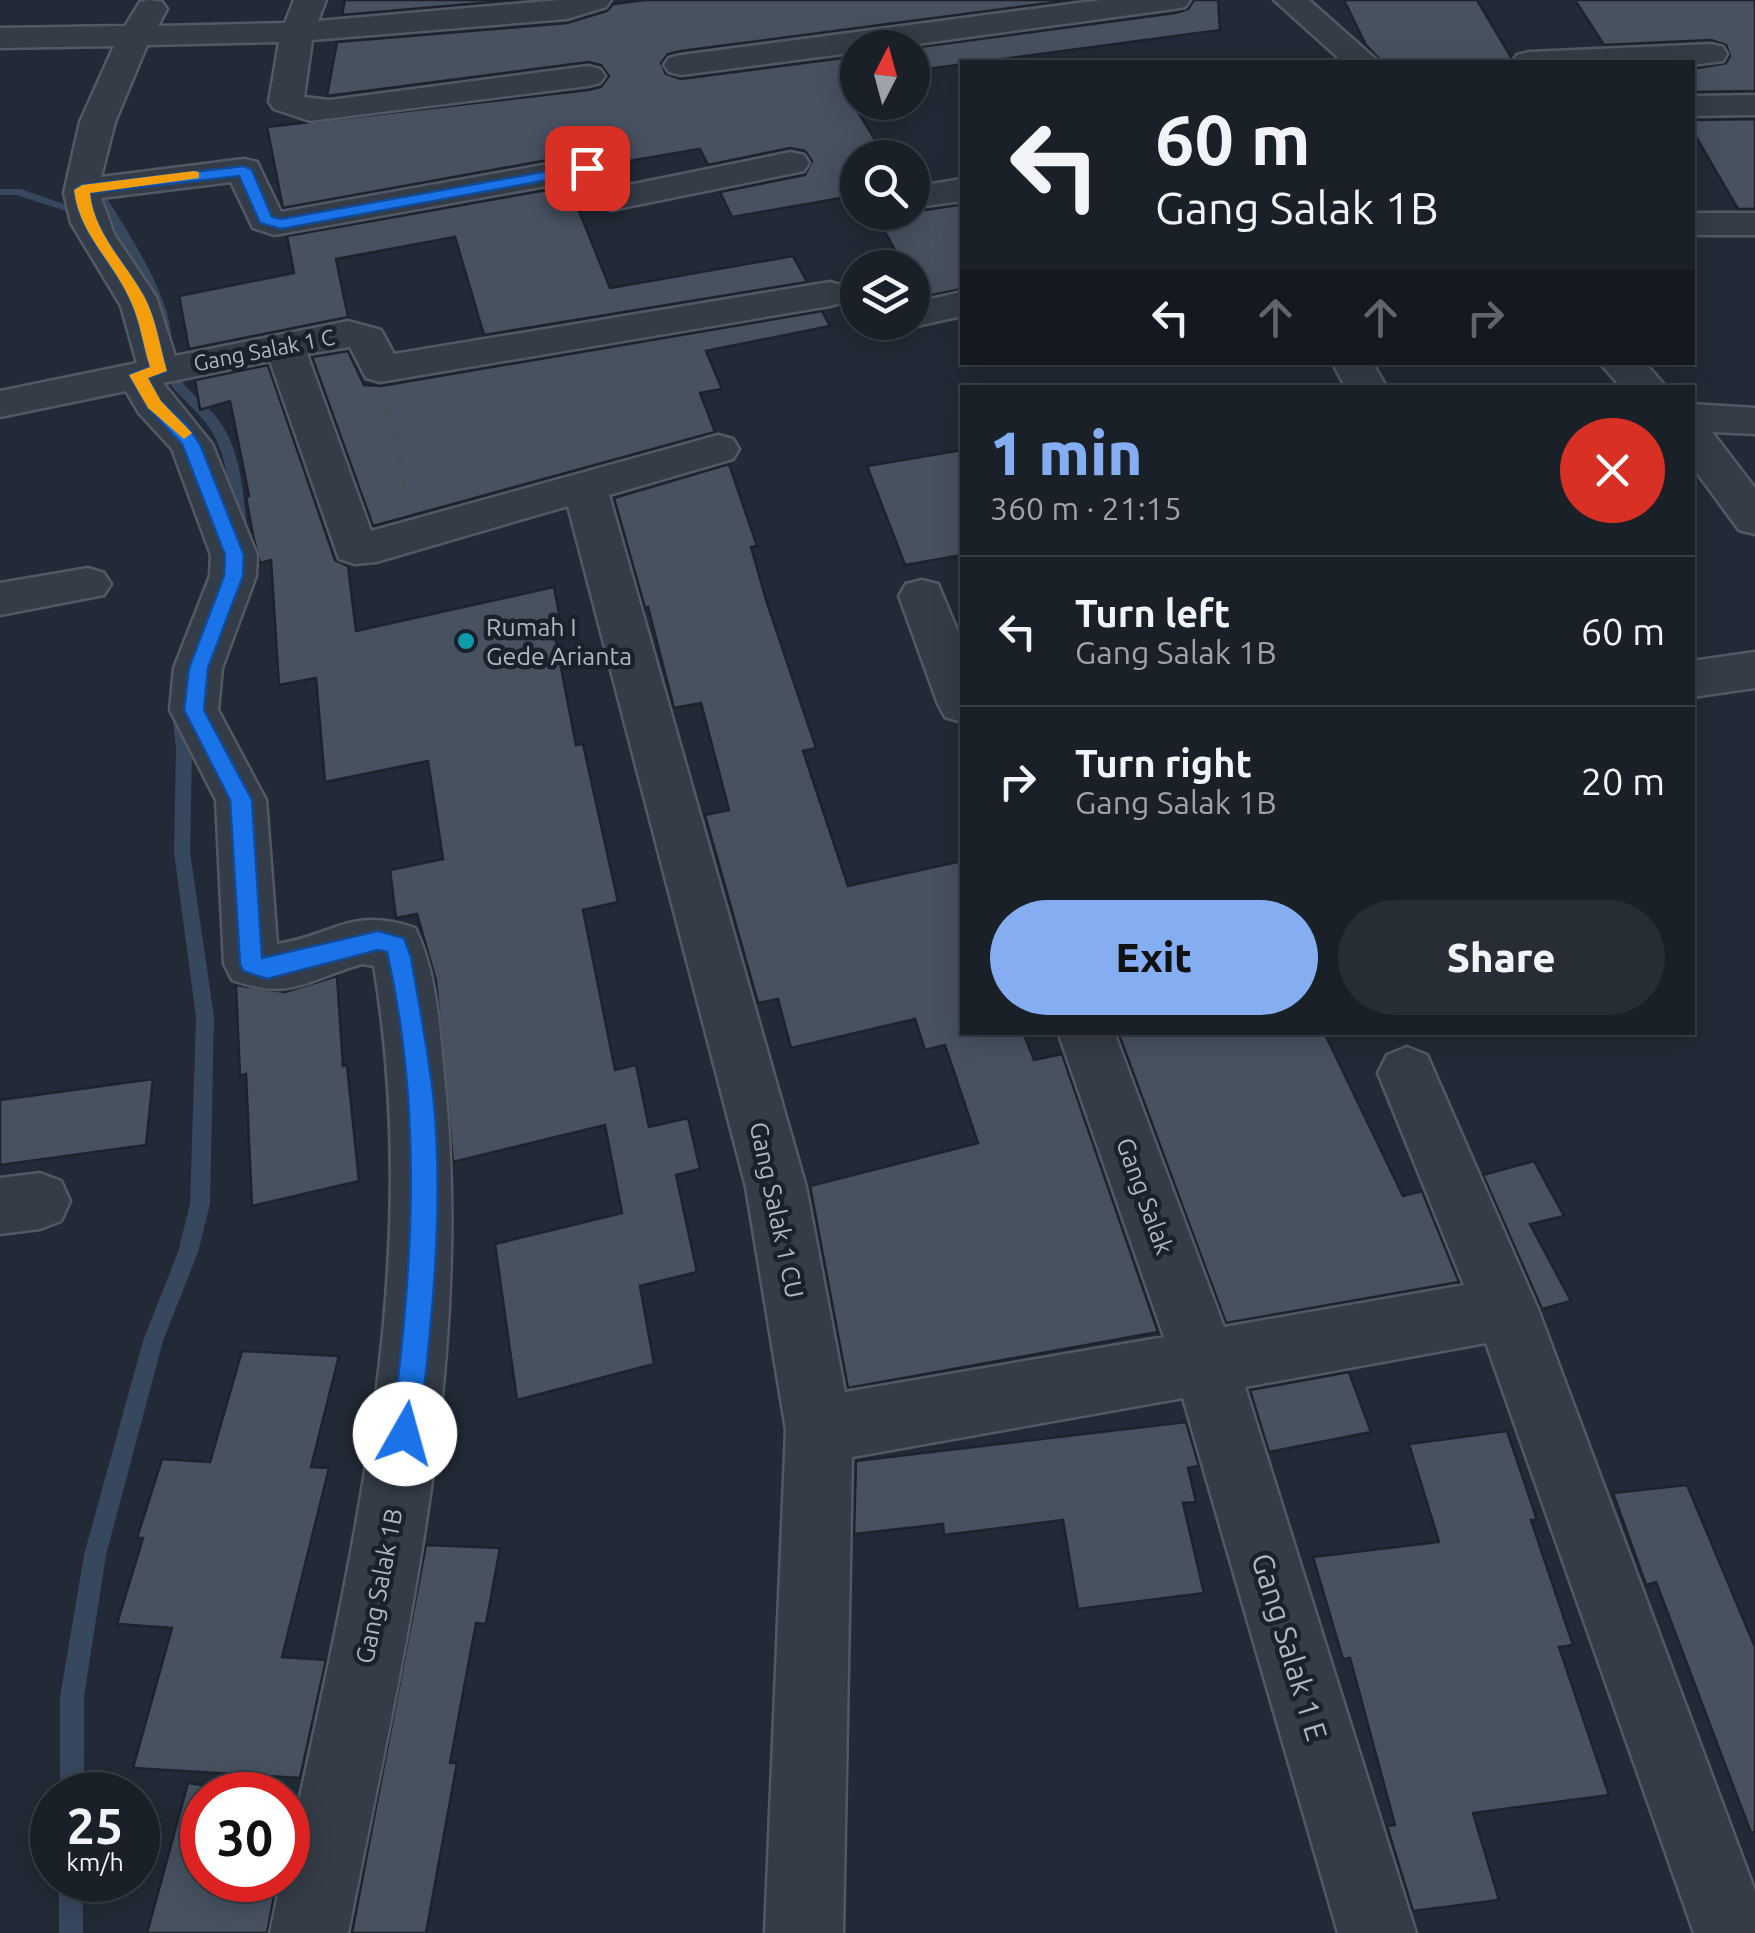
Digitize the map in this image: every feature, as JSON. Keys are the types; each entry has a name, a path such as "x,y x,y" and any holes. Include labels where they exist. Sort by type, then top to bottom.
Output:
{"street":[{"path":"148,373 138,299 84,209 82,190 116,74 156,0"},
{"path":"0,38 136,36 303,16 567,9 595,0"},
{"path":"681,65 1174,0"},
{"path":"1290,0 1360,60"},
{"path":"303,16 286,102 310,111 588,76"},
{"path":"1609,60 1711,54"},
{"path":"1695,106 1755,105"},
{"path":"82,190 244,170 266,220 281,224 587,168 599,170 612,199 790,163"},
{"path":"930,194 960,190"},
{"path":"1695,224 1755,224"},
{"path":"380,370 830,294"},
{"path":"930,311 960,304"},
{"name":"Gang Salak 1 C","path":"0,404 358,333 368,338 380,370"},
{"path":"285,348 356,548 718,449"},
{"path":"1622,365 1644,385"},
{"name":"Gang Salak 1B","path":"148,373 154,404 191,444 234,555 233,576 198,668 194,710 241,800 251,964 267,970 360,943 389,940 396,944 422,1102 425,1210 418,1334 397,1500 309,1933"},
{"path":"1695,416 1755,421"},
{"path":"1695,439 1755,519"},
{"name":"Gang Salak 1 CU","path":"585,487 776,1187 819,1430 804,1933"},
{"path":"0,599 88,584"},
{"path":"922,596 960,699"},
{"path":"1695,680 1755,670"},
{"name":"Gang Salak","path":"1087,1035 1204,1360"},
{"path":"1407,1073 1442,1166 1506,1309 1688,1822 1733,1933"},
{"path":"819,1430 1506,1309"},
{"name":"Gang Salak 1 E","path":"1204,1360 1377,1933"}],"path":[{"path":"380,370 418,534"}],"building":[{"path":"345,0 517,0 342,15"},
{"path":"646,0 1072,0 668,54 661,63 666,74 681,79 840,58 840,120 863,120 875,140 840,140 840,198 732,217 720,192 805,175 812,161 805,151 790,148 708,165 700,149 617,163 613,158 586,153 283,208 267,127 588,90 601,87 609,76 601,65 588,62 327,96 337,42 567,23 607,11 613,4"},
{"path":"1194,0 1218,0 1220,30 995,60 960,60 960,65 930,69 930,46 1188,9"},
{"path":"1344,0 1477,0 1511,57 1380,60 1366,45"},
{"path":"1575,0 1755,0 1755,91 1695,92 1695,68 1726,63 1730,56 1726,45 1711,40 1604,45"},
{"path":"1755,119 1755,209 1738,209 1695,135 1695,120"},
{"path":"569,186 610,288 793,256 807,282 484,335 455,237 336,259 348,317 189,349 179,296 294,273 287,236"},
{"path":"958,205 960,289 930,295 930,250 895,250 884,230 930,230 930,209"},
{"path":"822,311 830,326 706,351 722,389 700,393 715,432 373,526 312,357 348,351 364,385 381,386"},
{"path":"268,365 335,560 348,566 356,631 554,587 562,629 554,631 576,745 583,744 618,902 583,910 615,1070 636,1065 649,1127 688,1118 700,1169 676,1175 697,1272 640,1286 654,1364 517,1400 495,1244 622,1213 605,1125 453,1162 436,981 417,914 396,918 390,870 443,859 428,761 325,782 316,678 279,685 271,560 260,563 230,401 200,410 195,380"},
{"path":"960,450 960,555 905,565 867,466"},
{"path":"729,464 757,546 751,547 767,603 816,748 803,751 848,886 960,861 960,1035 1024,1035 1034,1060 1062,1054 1158,1332 848,1388 810,1186 978,1143 945,1045 925,1050 915,1019 791,1048 778,999 758,1003 705,815 729,810 701,703 674,708 614,498"},
{"path":"337,976 343,1066 347,1065 359,1181 252,1206 246,1074 240,1076 236,985 285,992"},
{"path":"1119,1035 1325,1035 1403,1196 1422,1191 1459,1282 1226,1323"},
{"path":"153,1079 146,1145 0,1165 0,1100"},
{"path":"1534,1161 1564,1216 1530,1224 1571,1301 1542,1309 1483,1175"},
{"path":"242,1351 339,1356 311,1467 329,1468 282,1657 326,1660 301,1772 133,1768 172,1628 117,1624 143,1538 137,1538 162,1459 210,1462"},
{"path":"1349,1372 1371,1432 1269,1452 1250,1390"},
{"path":"1186,1422 1199,1466 1188,1468 1196,1502 1183,1503 1204,1593 1078,1609 1063,1520 944,1535 943,1524 854,1534 856,1461"},
{"path":"1507,1431 1537,1520 1531,1520 1573,1645 1559,1647 1609,1795 1473,1813 1499,1900 1413,1911 1387,1826 1395,1825 1350,1658 1343,1659 1313,1557 1439,1542 1409,1444"},
{"path":"1687,1485 1755,1647 1755,1832 1751,1833 1656,1582 1646,1585 1613,1493"},
{"path":"426,1545 500,1548 486,1624 476,1623 450,1763 457,1763 426,1933 352,1933"},
{"path":"180,1812 180,1902 273,1902 267,1933 147,1933 155,1902 160,1902 160,1885"}],"waterway":[{"path":"0,192 17,191 69,208"},
{"path":"104,202 150,287 167,342"},
{"path":"171,376 208,416 226,446 240,529"},
{"path":"72,1772 72,1697 95,1555 153,1341 188,1252 200,1204 205,1017 182,852 184,749 180,712"},
{"path":"71,1902 71,1933"}],"slow traffic":[{"path":"184,433 154,404 138,375 159,371 138,299 84,209 82,190 194,175"}],"place":[{"name":"Rumah I Gede Arianta","path":"466,641"}],"route":[{"path":"405,1434 418,1334 425,1210 422,1102 400,957 396,944 378,940 267,970 251,964 241,800 194,710 198,668 233,576 234,555 191,444 154,404 138,375 159,371 138,299 84,209 82,190 244,170 266,220 281,224 587,168"}]}
